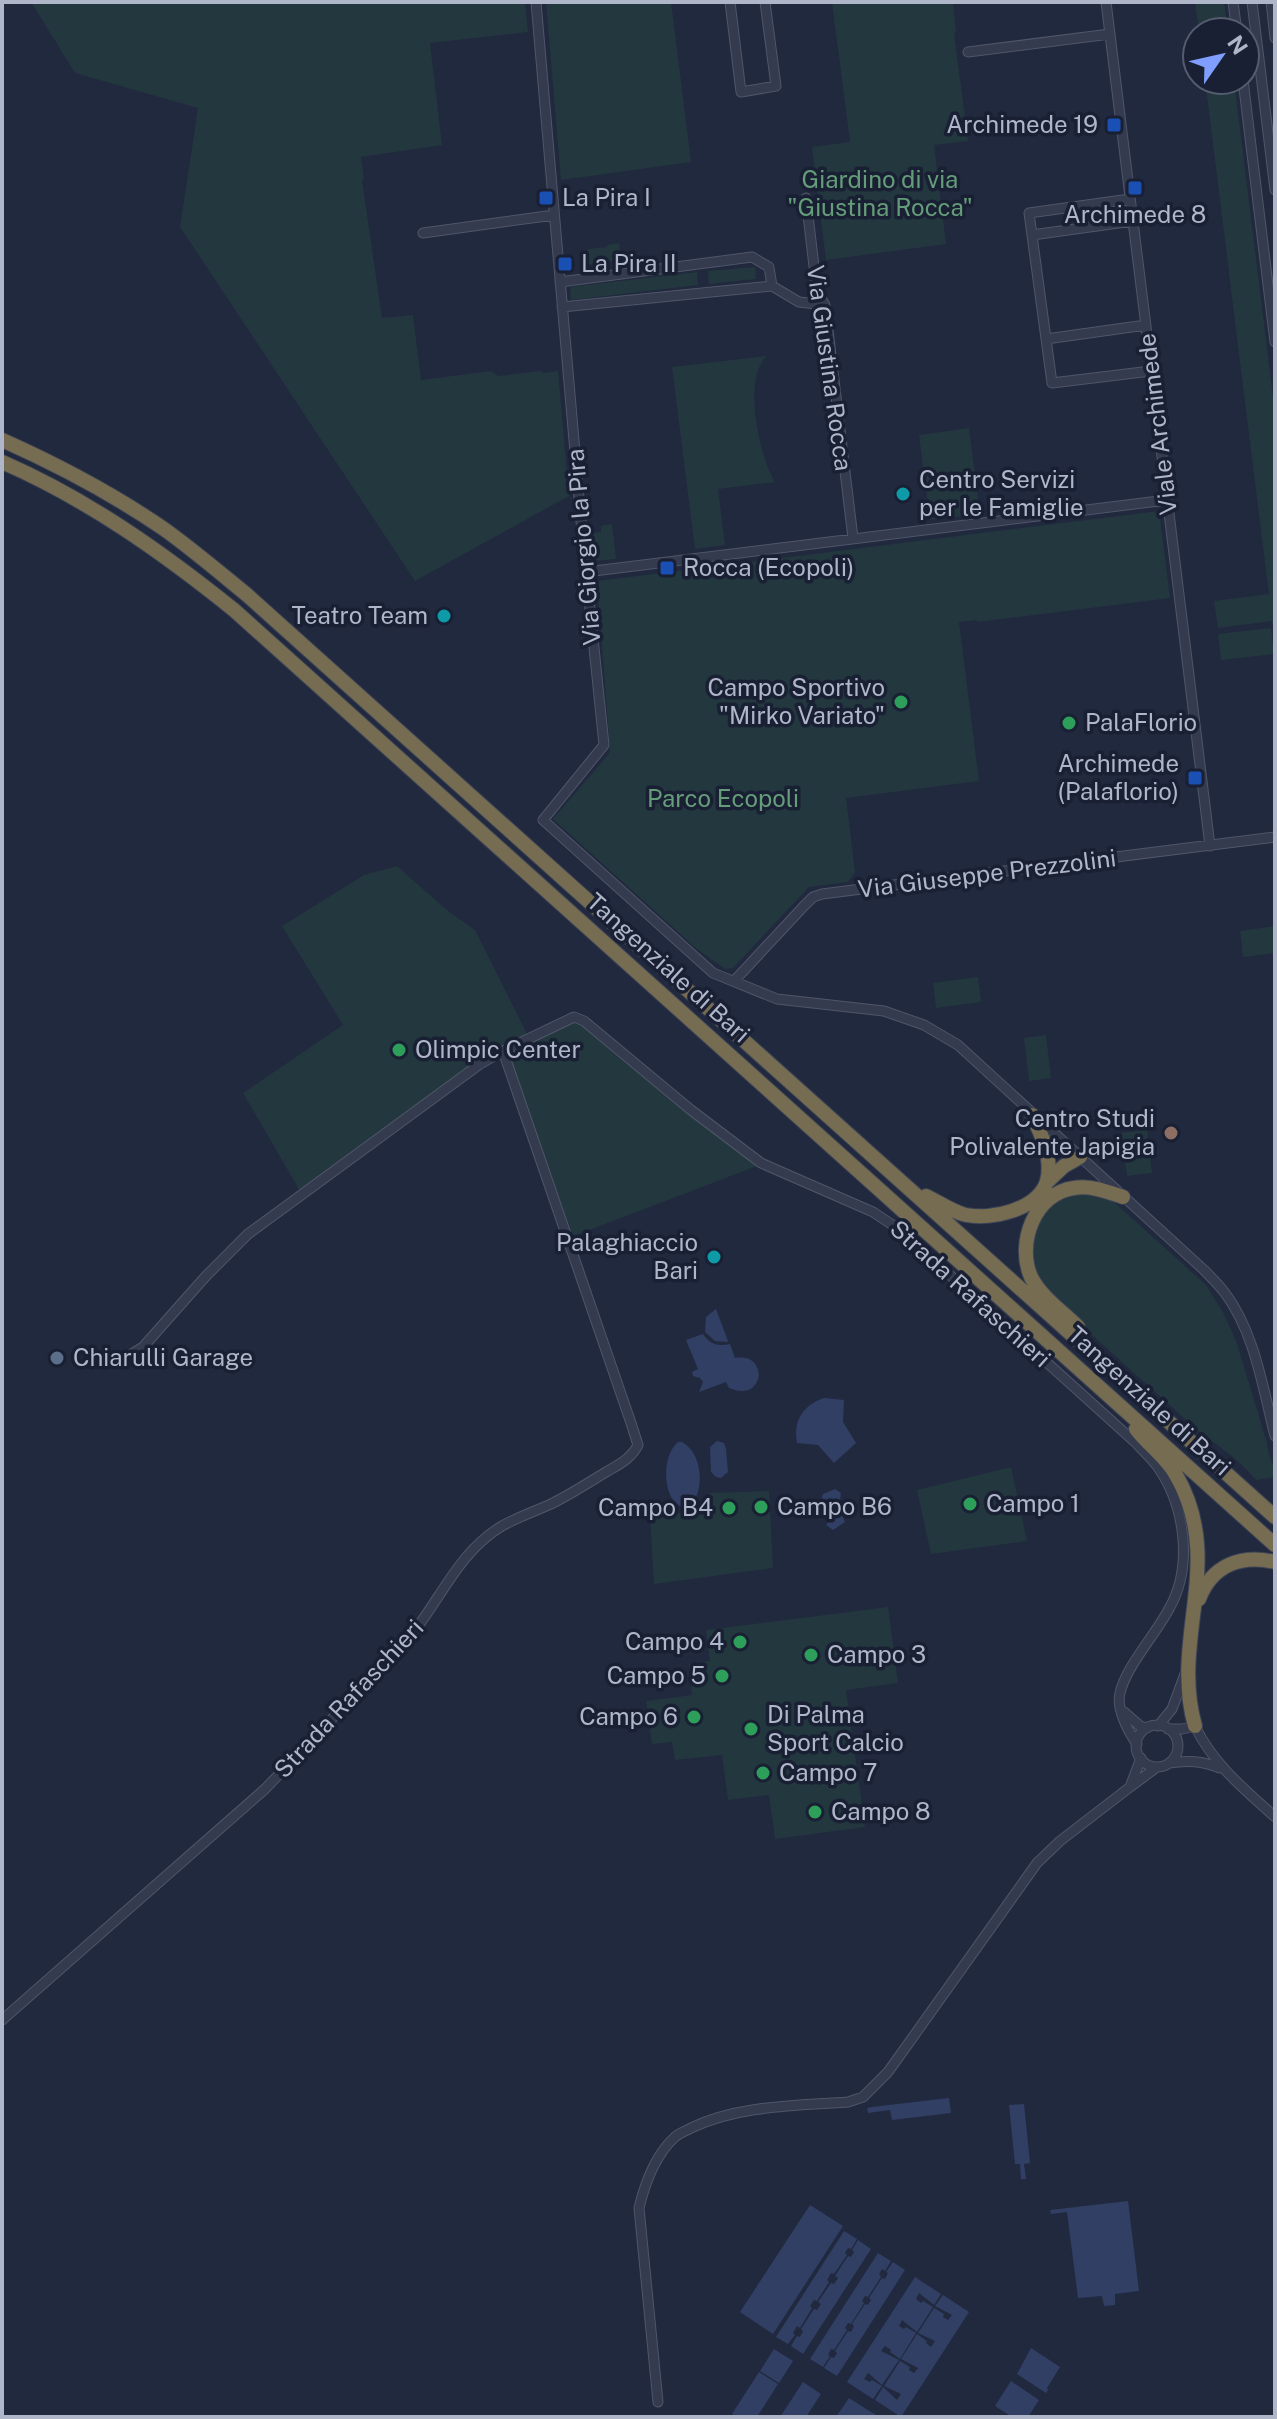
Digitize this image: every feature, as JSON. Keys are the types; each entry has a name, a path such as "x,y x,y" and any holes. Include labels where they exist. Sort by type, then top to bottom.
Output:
{"highway":[{"name":"Tangenziale di Bari","path":"2,440 75,475 120,501 174,537 246,594 1275,1517"},
{"name":"Tangenziale di Bari","path":"2,462 65,493 130,532 192,575 234,610 1275,1545"},
{"path":"1032,1115 1045,1148 1047,1182"},
{"path":"908,1186 962,1214 983,1218 1007,1214 1025,1205 1064,1166 1080,1157"},
{"path":"1080,1157 1077,1175 1064,1190 1038,1210 1030,1227 1026,1260 1040,1290 1081,1330 1120,1377"},
{"path":"1064,1190 1077,1187 1097,1189 1123,1197"},
{"path":"1106,1391 1140,1435 1174,1470 1198,1534 1199,1575 1188,1664 1188,1698 1195,1726"},
{"path":"1195,1610 1202,1593 1221,1568 1243,1559 1260,1558 1275,1562"}],"street":[{"name":"Via Giorgio la Pira","path":"536,2 604,745 543,820 713,973 735,980"},
{"path":"730,2 741,92 776,86 765,2"},
{"name":"Viale Archimede","path":"1106,2 1210,846"},
{"path":"1252,2 1275,190"},
{"path":"1271,2 1275,38"},
{"path":"968,52 1110,34"},
{"path":"1245,96 1275,342"},
{"name":"Via Giustina Rocca","path":"806,198 817,292 825,305 853,538"},
{"path":"1130,199 1029,213 1052,383 1151,371"},
{"path":"423,233 554,215"},
{"path":"1032,235 1133,221"},
{"path":"560,282 752,257 769,267 772,286"},
{"path":"562,307 772,286 799,302 825,305"},
{"path":"1046,339 1146,325"},
{"path":"586,572 1167,500"},
{"name":"Via Giuseppe Prezzolini","path":"735,980 813,897 822,894 1275,837"},
{"path":"735,980 777,999 884,1011 924,1025 958,1045 1204,1270 1225,1293 1237,1313 1256,1362 1275,1436"},
{"name":"Strada Rafaschieri","path":"114,1359 127,1357 143,1347 229,1251 264,1220 480,1064 574,1017 584,1021 691,1110 761,1163 887,1219 1146,1454 1163,1477 1175,1504 1183,1560 1171,1606 1123,1685 1119,1696 1121,1708"},
{"name":"Strada Rafaschieri","path":"2,2020 265,1789 409,1638 466,1555 481,1541 501,1526 567,1496 625,1461 637,1449 631,1423 503,1051"},
{"path":"1163,1727 1188,1664"},
{"path":"1121,1708 1147,1728 1182,1729 1195,1726"},
{"path":"1121,1708 1141,1758 1157,1767"},
{"path":"1169,1763 1176,1755 1178,1745 1195,1726"},
{"path":"1195,1726 1211,1755 1224,1770 1275,1817"},
{"path":"1163,1727 1173,1733 1178,1745"},
{"path":"1137,1744 1147,1728"},
{"path":"1130,1787 1141,1758"},
{"path":"658,2402 639,2208 655,2164 675,2136 708,2120 745,2110 848,2102 863,2097 888,2072 1037,1863 1060,1841 1157,1767 1196,1761 1224,1770"}],"green space":[{"path":"31,2 525,2 528,32 430,43 442,145 361,157 362,180 382,318 413,315 421,380 491,371 498,376 558,371 569,496 415,581 180,227 198,108 75,73"},
{"path":"546,2 671,2 691,162 561,180"},
{"name":"Giardino di via \"Giustina Rocca\"","path":"832,2 953,2 968,141 934,145 946,244 826,260 812,147 850,142"},
{"path":"1195,2 1224,2 1226,16 1197,16"},
{"path":"1207,96 1236,96 1275,413 1275,643 1272,621 1218,628 1214,601 1269,594"},
{"path":"619,243 621,260 588,264 587,249"},
{"path":"755,267 756,279 709,284 708,271"},
{"path":"697,272 698,285 571,300 570,287"},
{"path":"767,356 755,381 754,398 763,454 775,482 718,489 725,545 695,549 672,367"},
{"path":"969,428 980,514 930,520 919,435"},
{"name":"Parco Ecopoli","path":"1159,511 1170,598 959,622 979,781 846,798 855,872 848,882 809,887 733,968 725,969 697,949 553,819 610,750 597,581"},
{"path":"612,524 616,559 594,561 592,533 601,532 601,526"},
{"path":"1271,628 1274,654 1221,660 1218,634"},
{"name":"Olimpic Center","path":"397,866 475,930 530,1040 574,1017 691,1110 787,1176 757,1166 571,1237 505,1044 496,1047 300,1191 243,1093 343,1025 282,926 364,875"},
{"path":"1275,926 1275,953 1243,957 1240,931"},
{"path":"978,977 981,1002 936,1008 933,983"},
{"path":"1046,1035 1051,1078 1029,1081 1024,1038"},
{"path":"1147,1130 1152,1173 1127,1176 1121,1133"},
{"path":"1084,1193 1115,1203 1206,1285 1237,1343 1275,1477 1256,1480 1051,1298 1033,1268 1031,1245 1039,1223 1051,1204 1067,1195"},
{"name":"Campo 1","path":"1011,1467 1027,1541 931,1554 917,1490"},
{"path":"769,1491 773,1568 654,1584 650,1515 709,1511 709,1493"},
{"name":"Di Palma Sport Calcio","path":"888,1607 898,1683 846,1690 865,1827 775,1839 769,1795 728,1800 722,1755 675,1760 672,1742 652,1744 646,1701 692,1695 689,1664 710,1661 706,1630"}],"water":[{"path":"716,1309 727,1342 715,1341 705,1332 706,1317"},
{"path":"703,1334 715,1344 730,1344 735,1358 754,1363 759,1375 752,1388 734,1390 726,1382 699,1392 703,1382 693,1376 692,1372 698,1369 686,1340"},
{"path":"824,1398 844,1400 843,1422 856,1443 834,1463 818,1445 797,1443 801,1415 810,1405"},
{"path":"717,1441 724,1443 726,1449 728,1472 721,1478 711,1472 710,1447"},
{"path":"678,1442 689,1447 700,1474 698,1493 688,1508 673,1500 666,1481 668,1459"},
{"path":"835,1489 841,1493 839,1508 845,1522 833,1530 826,1525 832,1518 829,1510 822,1510 819,1506 823,1494"},
{"path":"949,2098 951,2113 892,2120 890,2110 868,2113 867,2108 872,2107"},
{"path":"1024,2104 1030,2163 1024,2164 1026,2179 1021,2179 1020,2164 1015,2164 1009,2105"},
{"path":"1128,2201 1139,2291 1115,2294 1115,2305 1104,2306 1102,2296 1078,2298 1067,2212 1051,2214 1050,2210"},
{"path":"810,2205 843,2226 773,2334 740,2312"},
{"path":"844,2231 857,2239 851,2249 848,2248 847,2255 834,2274 831,2273 829,2282 810,2306 812,2308 800,2328 797,2326 788,2344 776,2337"},
{"path":"858,2240 871,2249 803,2354 791,2346 797,2336 800,2337 801,2329 814,2309 817,2310 821,2304 818,2302 831,2283 834,2284 838,2278 835,2276 848,2256 851,2257"},
{"path":"878,2253 891,2261 885,2271 882,2269 881,2277 868,2297 865,2296 864,2303 851,2324 848,2323 834,2350 831,2349 823,2367 810,2359"},
{"path":"893,2262 905,2270 837,2376 824,2368 831,2357 834,2358 848,2331 851,2332 852,2324 865,2304 868,2305 869,2298 882,2278 885,2279"},
{"path":"915,2277 941,2294 934,2305 919,2293 916,2299 933,2307 917,2332 902,2320 899,2326 916,2333 900,2359 885,2346 881,2351 899,2360 882,2385 868,2373 864,2379 882,2386 873,2399 847,2382"},
{"path":"943,2295 969,2312 901,2417 875,2400 883,2387 897,2400 901,2394 884,2386 900,2361 914,2373 918,2368 901,2359 917,2334 931,2347 935,2341 918,2333 934,2308 948,2320 952,2315 935,2306"},
{"path":"1031,2348 1060,2367 1046,2393 1017,2374"},
{"path":"774,2349 793,2361 779,2383 760,2371"},
{"path":"759,2372 778,2384 757,2417 736,2417 732,2414"},
{"path":"1011,2381 1039,2400 1028,2417 1012,2417 995,2406"},
{"path":"803,2382 821,2394 806,2417 780,2417"},
{"path":"849,2398 879,2417 836,2417"}],"place":[{"name":"Archimede 19","path":"1114,125"},
{"name":"Archimede 8","path":"1135,188"},
{"name":"La Pira I","path":"546,198"},
{"name":"La Pira II","path":"565,264"},
{"name":"Centro Servizi per le Famiglie","path":"903,494"},
{"name":"Rocca (Ecopoli)","path":"667,568"},
{"name":"Teatro Team","path":"444,616"},
{"name":"Campo Sportivo \"Mirko Variato\"","path":"901,702"},
{"name":"PalaFlorio","path":"1069,723"},
{"name":"Archimede (Palaflorio)","path":"1195,778"},
{"name":"Olimpic Center","path":"399,1050"},
{"name":"Centro Studi Polivalente Japigia","path":"1171,1133"},
{"name":"Palaghiaccio Bari","path":"714,1257"},
{"name":"Chiarulli Garage","path":"57,1358"},
{"name":"Campo 1","path":"970,1504"},
{"name":"Campo B6","path":"761,1507"},
{"name":"Campo B4","path":"729,1508"},
{"name":"Campo 4","path":"740,1642"},
{"name":"Campo 3","path":"811,1655"},
{"name":"Campo 5","path":"722,1676"},
{"name":"Campo 6","path":"694,1717"},
{"name":"Di Palma Sport Calcio","path":"751,1729"},
{"name":"Campo 7","path":"763,1773"},
{"name":"Campo 8","path":"815,1812"}]}
